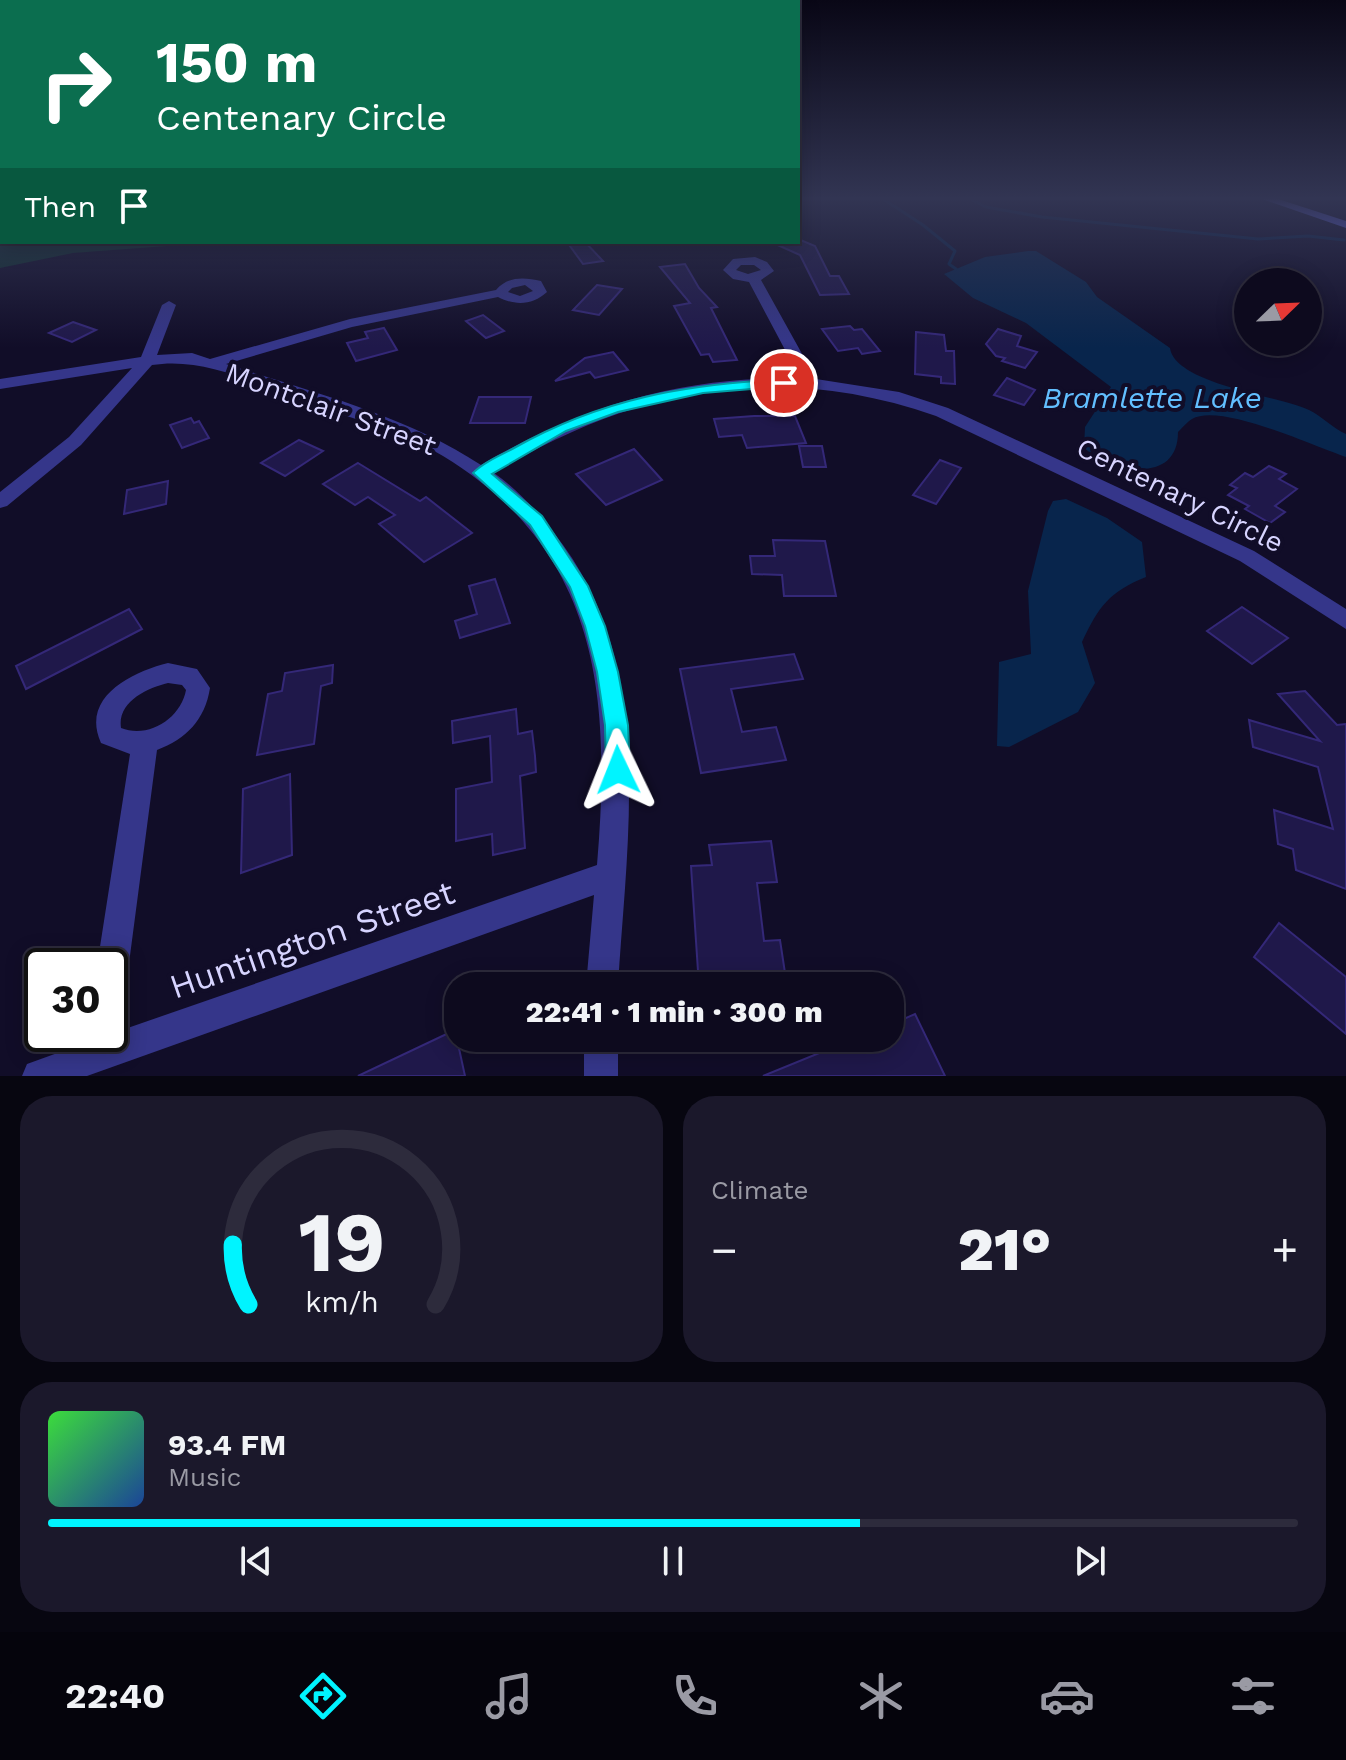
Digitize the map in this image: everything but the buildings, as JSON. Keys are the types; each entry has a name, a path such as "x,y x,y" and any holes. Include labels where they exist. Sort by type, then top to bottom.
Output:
{"street":[{"path":"753,278 811,384"},
{"path":"209,364 350,323 500,293"},
{"path":"0,502 75,441 147,361 169,305"},
{"name":"Montclair Street","path":"0,384 185,356 421,438 481,473 523,507 548,535 569,567 595,626 607,672 616,725 617,786 603,972"},
{"name":"Centenary Circle","path":"481,473 561,428 649,399 721,386 811,384 878,393 942,412 1259,562 1346,620"},
{"path":"115,948 145,742"},
{"name":"Huntington Street","path":"128,1035 610,875"},
{"name":"Huntington Street","path":"39,1076 86,1052"},
{"path":"601,1052 601,1076"}],"green space":[{"path":"0,247 151,247 73,253 0,268"}],"water":[{"name":"Bramlette Lake","path":"1036,251 1086,282 1097,297 1170,348 1176,360 1190,371 1208,380 1295,405 1318,415 1346,434 1346,457 1245,421 1205,415 1192,419 1178,432 1175,449 1167,461 1156,467 1126,467 1096,456 1084,448 1085,427 1111,387 1026,323 973,298 944,274 985,257"},
{"path":"1066,499 1107,518 1142,542 1146,577 1123,588 1106,602 1088,629 1082,642 1095,683 1078,712 1009,747 997,746 999,662 1031,654 1028,591 1048,511 1053,501"}],"waterway":[{"path":"950,247 955,251 949,264 956,269"}],"route":[{"path":"618,770 616,725 602,648 579,586 536,521 481,473 561,428 613,409 703,389 784,383"}]}
